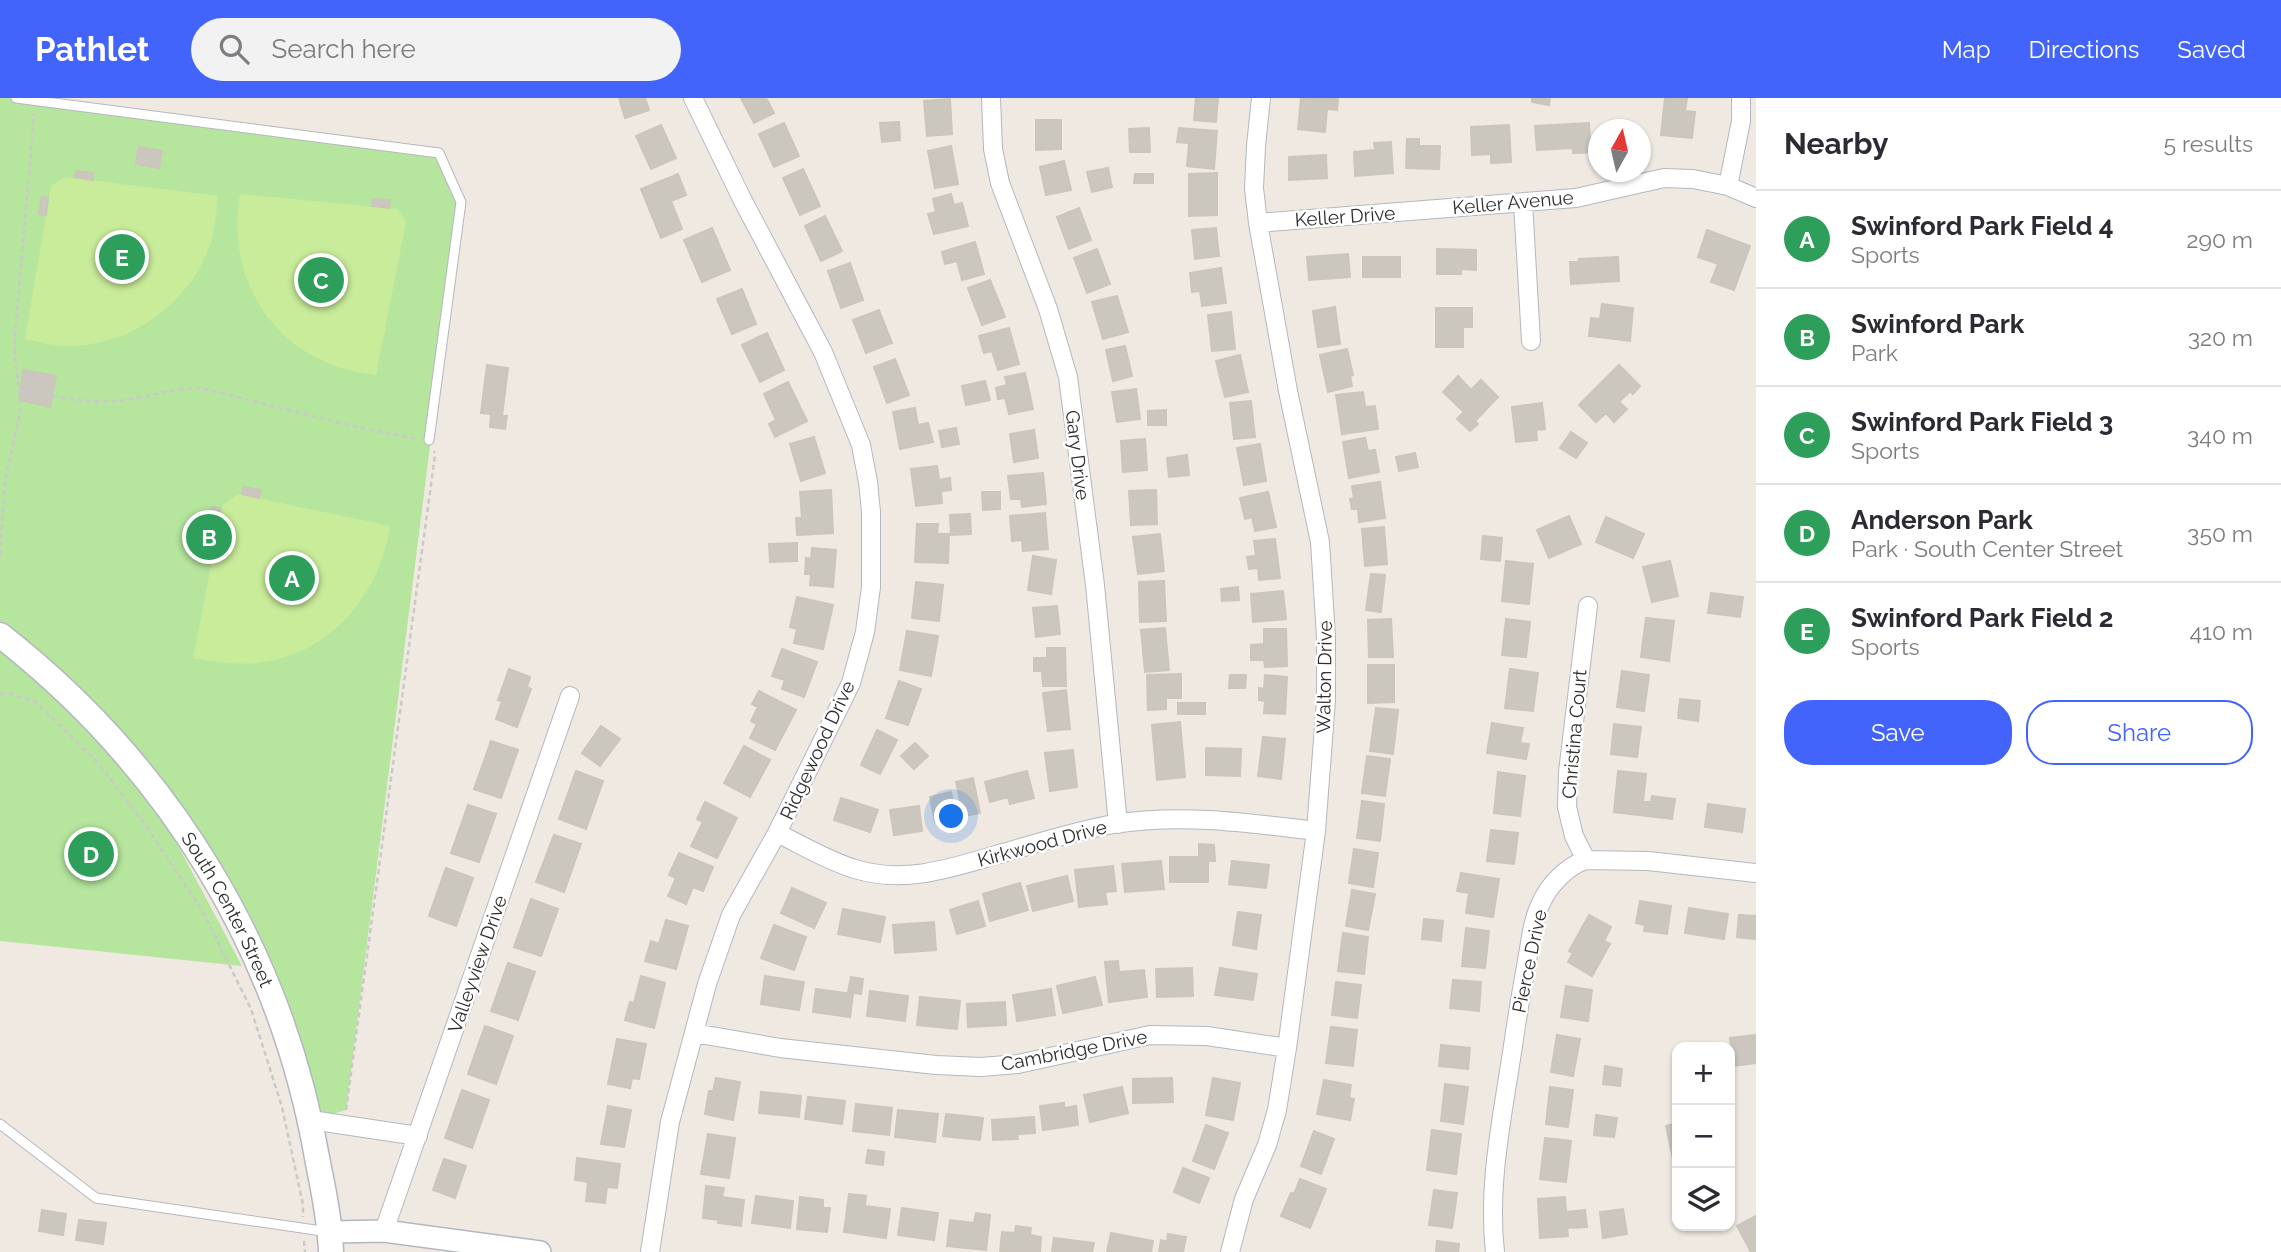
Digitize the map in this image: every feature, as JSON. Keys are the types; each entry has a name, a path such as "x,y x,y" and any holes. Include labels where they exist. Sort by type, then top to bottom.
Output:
{"main road":[{"name":"South Center Street","path":"0,635 39,664 100,724 147,779 188,835 230,905 267,982 293,1052 311,1120 331,1242"}],"street":[{"name":"Ridgewood Drive","path":"650,1252 670,1122 707,984 731,915 777,833 847,690 865,632 872,565 869,482 861,445 822,352 693,98"},
{"name":"Gary Drive","path":"991,98 993,149 1000,183 1048,309 1068,377 1095,586 1118,824"},
{"name":"Walton Drive","path":"1230,1252 1244,1199 1270,1133 1287,1048 1316,831 1326,700 1326,637 1320,542 1288,391 1254,188 1261,98"},
{"path":"1728,186 1741,121 1741,98"},
{"name":"Keller Avenue","path":"1432,209 1576,198 1664,178 1728,186 1756,198"},
{"path":"1523,202 1531,341"},
{"name":"Keller Drive","path":"1258,223 1432,209"},
{"name":"Christina Court","path":"1586,860 1574,836 1567,807 1568,772 1588,606"},
{"name":"Valleyview Drive","path":"384,1231 570,696"},
{"name":"Kirkwood Drive","path":"777,833 855,869 916,875 943,870 1065,835 1118,824 1187,820 1233,821 1316,831"},
{"path":"1586,860 1648,862 1756,873"},
{"name":"Pierce Drive","path":"1495,1252 1492,1209 1495,1173 1519,1000 1534,924 1547,892 1559,877 1586,860"},
{"name":"Cambridge Drive","path":"694,1033 780,1048 936,1065 981,1067 1018,1064 1150,1035 1207,1036 1287,1048"},
{"path":"311,1120 418,1136"},
{"path":"331,1242 384,1231 540,1252"}],"lane":[{"path":"16,98 439,153 461,202 429,440"},
{"path":"0,1124 96,1198 304,1228 331,1242"}],"path":[{"path":"0,555 5,481 21,408 14,347 36,101"},
{"path":"19,390 95,401 118,401 180,388 200,388 353,426 429,440 435,455 342,1125"},
{"path":"0,694 7,693 36,702 98,763 146,826 202,912 251,1009 278,1095 303,1205 305,1252"}],"green space":[{"path":"0,98 439,153 461,202 346,1110 311,1120 267,982 139,772 242,966 0,941"},
{"path":"64,177 218,196 215,224 208,250 185,289 153,319 113,339 63,346 25,339 51,186"},
{"path":"240,194 397,209 406,222 376,375 343,368 313,356 287,338 267,316 251,289 241,260 237,228"},
{"path":"238,494 390,526 375,575 363,598 329,634 284,658 241,664 193,658 223,505"}],"building":[{"path":"619,98 645,98 649,110 625,118"},
{"path":"741,98 766,98 774,113 754,123"},
{"path":"1196,98 1218,98 1216,122 1194,120"},
{"path":"1301,98 1338,99 1337,110 1327,109 1325,132 1298,129"},
{"path":"1532,98 1550,98 1549,105 1532,102"},
{"path":"1665,98 1687,98 1685,111 1695,112 1692,138 1661,135"},
{"path":"950,99 952,134 927,136 924,101"},
{"path":"1036,120 1061,120 1061,149 1036,150"},
{"path":"899,122 900,140 882,142 880,123"},
{"path":"784,123 799,156 774,167 759,134"},
{"path":"1588,123 1588,152 1573,153 1573,148 1537,150 1535,126"},
{"path":"661,125 676,158 651,169 636,136"},
{"path":"1509,125 1511,162 1491,163 1491,154 1472,155 1471,127"},
{"path":"1149,128 1150,152 1130,152 1129,129"},
{"path":"1179,128 1217,131 1214,169 1187,166 1189,143 1177,142"},
{"path":"1407,139 1419,139 1419,146 1440,146 1439,169 1406,168"},
{"path":"1391,142 1393,173 1355,176 1354,152 1375,150 1374,143"},
{"path":"951,146 958,184 935,188 928,151"},
{"path":"139,147 162,151 159,168 136,164"},
{"path":"1326,155 1327,178 1289,180 1289,157"},
{"path":"1064,161 1071,190 1046,195 1040,167"},
{"path":"1108,168 1112,187 1092,192 1087,172"},
{"path":"803,169 820,206 800,215 783,178"},
{"path":"76,171 93,173 93,180 75,177"},
{"path":"1217,173 1217,215 1189,216 1189,174"},
{"path":"678,174 686,195 671,201 682,229 661,238 641,189"},
{"path":"1135,174 1153,174 1153,183 1134,183"},
{"path":"951,194 954,205 962,203 968,226 934,234 928,214 936,212 933,199"},
{"path":"42,197 48,198 46,215 39,214"},
{"path":"373,199 390,200 389,208 372,206"},
{"path":"1079,208 1091,240 1069,249 1057,217"},
{"path":"825,216 842,251 821,261 805,226"},
{"path":"712,228 730,270 702,282 684,240"},
{"path":"1216,228 1219,256 1195,259 1192,230"},
{"path":"1707,230 1750,246 1734,290 1711,282 1718,264 1698,257"},
{"path":"975,242 984,274 962,280 957,261 945,264 942,252"},
{"path":"1097,249 1110,284 1087,293 1074,258"},
{"path":"1437,249 1476,250 1476,270 1461,269 1461,274 1437,274"},
{"path":"1348,254 1350,277 1309,280 1307,257"},
{"path":"1363,257 1400,257 1400,277 1363,277"},
{"path":"1618,257 1619,281 1571,284 1570,262"},
{"path":"850,263 863,300 841,308 828,271"},
{"path":"1221,268 1226,303 1202,306 1200,291 1192,292 1190,273"},
{"path":"990,280 1005,317 982,325 968,288"},
{"path":"742,289 756,324 732,334 717,299"},
{"path":"1117,296 1128,332 1103,339 1092,302"},
{"path":"1602,304 1633,308 1630,341 1589,336 1591,318 1600,319"},
{"path":"1335,307 1340,344 1318,347 1313,311"},
{"path":"1436,308 1472,308 1472,327 1463,327 1463,347 1436,347"},
{"path":"879,310 892,343 866,353 853,320"},
{"path":"1231,312 1235,349 1212,351 1208,315"},
{"path":"1009,328 1019,364 998,370 992,351 984,353 979,336"},
{"path":"767,333 784,370 760,382 742,345"},
{"path":"1125,346 1132,376 1113,381 1106,350"},
{"path":"1347,349 1353,375 1350,376 1352,386 1328,392 1320,355"},
{"path":"1240,355 1248,392 1225,397 1216,361"},
{"path":"895,359 909,395 887,403 874,367"},
{"path":"487,365 508,368 502,416 507,416 505,429 490,427 491,414 481,413"},
{"path":"1619,365 1640,386 1633,394 1630,391 1619,402 1627,409 1614,422 1606,413 1596,422 1579,405"},
{"path":"23,370 56,376 50,407 20,400"},
{"path":"1025,373 1033,409 1009,414 1005,398 998,399 996,388 1007,385 1005,377"},
{"path":"1458,376 1471,390 1481,380 1498,397 1475,421 1478,424 1470,431 1457,419 1464,412 1443,392"},
{"path":"985,381 990,400 966,405 962,386"},
{"path":"788,382 807,421 775,437 769,424 776,420 764,394"},
{"path":"1136,389 1140,419 1117,422 1112,392"},
{"path":"1363,392 1365,407 1375,406 1378,429 1342,434 1336,395"},
{"path":"1251,401 1255,437 1234,439 1230,403"},
{"path":"1542,403 1545,429 1536,430 1537,440 1516,442 1512,407"},
{"path":"915,408 918,425 928,423 933,442 900,449 893,412"},
{"path":"1166,410 1166,425 1148,425 1148,411"},
{"path":"956,428 959,444 942,447 939,431"},
{"path":"1034,430 1038,458 1014,462 1010,434"},
{"path":"1571,432 1587,443 1576,458 1560,448"},
{"path":"814,437 825,473 801,481 790,444"},
{"path":"1365,438 1368,451 1375,450 1379,472 1349,478 1343,442"},
{"path":"1145,439 1147,470 1123,472 1121,441"},
{"path":"1260,444 1266,481 1244,485 1237,448"},
{"path":"1415,453 1418,467 1399,471 1396,457"},
{"path":"1187,455 1189,475 1169,477 1167,458"},
{"path":"937,466 939,480 950,478 951,490 941,491 942,503 916,506 911,469"},
{"path":"1043,473 1046,504 1022,507 1021,499 1011,499 1008,476"},
{"path":"1380,482 1385,518 1359,522 1358,509 1352,509 1350,499 1354,498 1352,486"},
{"path":"244,487 261,490 259,498 242,494"},
{"path":"831,490 833,533 797,535 796,518 802,518 800,492"},
{"path":"1156,490 1157,524 1131,525 1129,491"},
{"path":"982,492 1000,492 1000,509 983,510"},
{"path":"1268,492 1276,527 1255,531 1252,517 1245,519 1240,498"},
{"path":"213,507 220,509 218,525 210,523"},
{"path":"1045,513 1048,549 1023,551 1022,540 1012,541 1010,516"},
{"path":"970,514 971,534 951,535 950,515"},
{"path":"1569,516 1581,544 1549,558 1537,530"},
{"path":"1606,517 1644,534 1633,558 1596,542"},
{"path":"917,524 938,524 937,534 949,534 948,563 915,562"},
{"path":"1384,527 1387,564 1365,566 1362,529"},
{"path":"1160,534 1164,571 1138,574 1133,537"},
{"path":"1483,536 1502,538 1500,561 1481,559"},
{"path":"1275,539 1280,578 1259,580 1258,568 1249,569 1247,557 1256,556 1254,541"},
{"path":"797,543 797,561 770,562 769,544"},
{"path":"812,548 836,550 833,587 810,585 811,574 805,574 806,558 811,559"},
{"path":"1033,556 1056,560 1051,594 1028,590"},
{"path":"1506,561 1533,564 1529,604 1502,601"},
{"path":"1670,561 1678,596 1652,602 1643,567"},
{"path":"1371,574 1385,575 1381,612 1366,610"},
{"path":"1164,581 1166,621 1140,622 1139,582"},
{"path":"916,582 943,585 939,621 912,618"},
{"path":"1238,587 1239,600 1222,601 1221,589"},
{"path":"1283,591 1286,619 1253,622 1251,594"},
{"path":"1711,593 1743,597 1740,617 1708,613"},
{"path":"797,597 833,605 823,649 794,643 797,629 790,627"},
{"path":"1057,606 1060,634 1036,637 1033,608"},
{"path":"1646,618 1674,621 1669,661 1641,657"},
{"path":"1391,619 1393,657 1369,657 1368,620"},
{"path":"1506,619 1530,622 1526,657 1502,655"},
{"path":"1165,628 1169,670 1145,672 1141,630"},
{"path":"1264,629 1286,629 1287,666 1265,667 1264,660 1251,660 1251,645 1264,644"},
{"path":"907,631 938,636 931,676 900,670"},
{"path":"1047,648 1065,648 1066,686 1043,686 1042,671 1034,671 1034,658 1047,658"},
{"path":"782,649 817,662 804,697 782,689 785,680 772,676"},
{"path":"1368,665 1394,665 1394,702 1368,703"},
{"path":"509,669 530,677 527,687 531,689 517,727 496,719 502,701 498,700"},
{"path":"1510,669 1538,673 1533,711 1505,708"},
{"path":"1622,671 1649,675 1644,711 1617,707"},
{"path":"1181,674 1181,698 1166,698 1166,709 1148,710 1147,675"},
{"path":"1230,675 1246,675 1245,688 1229,688"},
{"path":"1265,675 1287,677 1285,714 1264,713 1265,701 1259,700 1259,688 1264,689"},
{"path":"899,681 921,689 908,725 886,718"},
{"path":"1066,690 1070,729 1048,731 1043,693"},
{"path":"759,691 796,710 775,750 750,738 757,724 751,721 758,707 752,704"},
{"path":"1680,699 1700,701 1698,721 1678,718"},
{"path":"1178,703 1205,703 1205,714 1178,714"},
{"path":"1376,708 1398,710 1393,754 1370,751"},
{"path":"1180,722 1185,777 1157,780 1152,725"},
{"path":"1492,723 1523,728 1520,743 1529,744 1526,759 1487,753"},
{"path":"1614,724 1641,727 1637,757 1611,754"},
{"path":"601,726 620,739 600,766 582,753"},
{"path":"877,730 897,740 880,774 861,765"},
{"path":"1263,737 1285,739 1281,779 1258,776"},
{"path":"491,741 518,750 501,798 474,789"},
{"path":"915,743 928,756 914,769 901,756"},
{"path":"744,746 770,760 750,797 724,783"},
{"path":"1206,748 1241,749 1240,776 1206,775"},
{"path":"1073,750 1077,787 1050,791 1045,753"},
{"path":"1367,756 1390,759 1385,796 1362,793"},
{"path":"576,771 603,781 586,829 559,819"},
{"path":"1027,771 1034,798 1010,804 1008,797 990,802 985,782"},
{"path":"1618,771 1646,774 1643,802 1651,802 1652,796 1675,799 1672,819 1614,812"},
{"path":"1498,772 1525,776 1520,816 1494,813"},
{"path":"973,778 980,813 935,822 930,797 951,792 954,806 961,805 956,782"},
{"path":"841,798 878,810 870,832 834,820"},
{"path":"1362,801 1384,804 1380,841 1357,838"},
{"path":"705,802 737,818 717,858 691,846 703,822 697,819"},
{"path":"1708,804 1745,809 1742,832 1705,827"},
{"path":"468,805 496,814 479,862 451,853"},
{"path":"919,806 922,831 894,835 890,810"},
{"path":"1491,830 1518,833 1514,864 1487,861"},
{"path":"554,835 581,844 564,892 536,882"},
{"path":"1199,844 1214,845 1215,861 1208,861 1208,882 1170,882 1170,857 1199,857"},
{"path":"1354,849 1378,853 1373,887 1349,883"},
{"path":"679,853 713,867 703,891 693,887 686,904 668,896 676,878 669,875"},
{"path":"1161,861 1164,889 1125,892 1122,864"},
{"path":"1232,861 1269,865 1266,888 1229,884"},
{"path":"1113,866 1116,891 1105,892 1107,904 1079,907 1075,870"},
{"path":"446,868 473,878 456,926 429,916"},
{"path":"1461,873 1499,879 1493,917 1466,913 1469,893 1457,891"},
{"path":"1067,876 1073,901 1033,911 1027,886"},
{"path":"1020,883 1028,910 990,921 983,894"},
{"path":"792,888 826,903 814,928 781,913"},
{"path":"1352,890 1375,894 1368,930 1346,926"},
{"path":"531,899 558,909 541,956 514,947"},
{"path":"978,901 985,926 957,934 950,910"},
{"path":"1640,901 1671,906 1667,934 1644,931 1645,925 1636,923"},
{"path":"1689,908 1728,914 1724,939 1685,933"},
{"path":"843,909 885,917 880,942 838,934"},
{"path":"1238,912 1261,915 1256,949 1233,945"},
{"path":"1589,915 1611,927 1604,941 1610,944 1592,976 1568,962 1573,953 1569,951"},
{"path":"1739,915 1756,916 1756,939 1737,937"},
{"path":"1424,919 1443,921 1441,941 1422,939"},
{"path":"666,920 688,926 676,969 645,961 651,941 659,944"},
{"path":"934,922 936,950 895,953 893,925"},
{"path":"774,925 806,937 794,970 761,958"},
{"path":"1466,928 1489,931 1485,968 1462,966"},
{"path":"1343,933 1368,937 1364,974 1338,971"},
{"path":"1118,961 1119,972 1144,970 1147,997 1109,1002 1105,962"},
{"path":"508,963 535,972 518,1020 491,1011"},
{"path":"1192,968 1193,996 1157,997 1156,969"},
{"path":"1220,968 1257,974 1253,1000 1215,995"},
{"path":"641,976 665,983 654,1028 625,1020 630,1002 634,1003"},
{"path":"765,976 804,982 799,1010 761,1004"},
{"path":"851,977 863,979 861,994 848,992"},
{"path":"1095,977 1102,1005 1063,1013 1057,986"},
{"path":"1453,980 1481,982 1479,1011 1450,1008"},
{"path":"1336,982 1361,985 1357,1018 1332,1015"},
{"path":"1566,986 1592,990 1588,1021 1561,1017"},
{"path":"816,989 853,994 850,1017 813,1012"},
{"path":"1051,989 1055,1015 1017,1021 1013,995"},
{"path":"870,991 908,996 905,1021 867,1016"},
{"path":"920,997 960,1001 957,1029 917,1025"},
{"path":"1005,1002 1006,1025 968,1027 967,1004"},
{"path":"485,1026 513,1036 496,1084 468,1074"},
{"path":"1331,1027 1357,1030 1353,1066 1326,1063"},
{"path":"1557,1035 1580,1039 1573,1076 1551,1072"},
{"path":"1756,1035 1756,1063 1735,1066 1735,1042 1730,1042 1730,1038"},
{"path":"617,1039 646,1044 639,1079 632,1078 630,1088 608,1084"},
{"path":"1441,1045 1470,1048 1468,1069 1439,1066"},
{"path":"1605,1066 1622,1069 1620,1086 1603,1084"},
{"path":"716,1078 740,1082 733,1120 705,1114 709,1091 713,1091"},
{"path":"1172,1078 1173,1102 1133,1103 1133,1079"},
{"path":"1213,1078 1240,1083 1233,1120 1206,1115"},
{"path":"1324,1080 1351,1085 1349,1098 1354,1099 1350,1120 1317,1114"},
{"path":"1445,1084 1468,1087 1463,1124 1441,1121"},
{"path":"1122,1087 1128,1113 1090,1122 1084,1095"},
{"path":"1550,1087 1573,1090 1568,1127 1546,1124"},
{"path":"462,1090 489,1100 472,1148 445,1138"},
{"path":"761,1092 801,1096 799,1117 759,1113"},
{"path":"808,1097 845,1101 842,1124 805,1119"},
{"path":"1064,1103 1064,1108 1076,1106 1078,1125 1043,1130 1040,1106"},
{"path":"856,1104 892,1108 889,1135 853,1131"},
{"path":"608,1106 631,1110 624,1147 601,1144"},
{"path":"898,1110 938,1114 935,1142 895,1137"},
{"path":"946,1114 983,1118 980,1140 943,1136"},
{"path":"1596,1115 1617,1118 1614,1137 1594,1135"},
{"path":"1034,1117 1035,1133 1017,1134 1018,1139 993,1140 992,1120"},
{"path":"1672,1124 1672,1154 1666,1126"},
{"path":"1206,1125 1228,1133 1214,1169 1193,1161"},
{"path":"1432,1130 1461,1134 1456,1174 1427,1170"},
{"path":"1314,1131 1334,1139 1321,1174 1301,1166"},
{"path":"708,1134 735,1138 729,1178 701,1174"},
{"path":"1545,1138 1571,1141 1566,1182 1540,1179"},
{"path":"868,1150 884,1152 883,1165 866,1163"},
{"path":"577,1158 620,1164 617,1188 607,1187 605,1203 586,1201 588,1182 575,1180"},
{"path":"444,1159 466,1166 455,1198 433,1190"},
{"path":"1183,1168 1209,1178 1199,1203 1174,1192"},
{"path":"1300,1179 1326,1189 1310,1228 1281,1216"},
{"path":"706,1186 724,1188 722,1197 744,1200 741,1226 703,1218"},
{"path":"1434,1190 1457,1193 1452,1228 1429,1225"},
{"path":"849,1194 866,1196 865,1206 890,1209 886,1238 844,1232"},
{"path":"756,1196 793,1201 790,1228 752,1223"},
{"path":"800,1197 823,1200 823,1208 830,1208 827,1232 797,1229"},
{"path":"1565,1197 1566,1212 1585,1210 1587,1227 1567,1228 1568,1236 1540,1238 1538,1199"},
{"path":"902,1208 938,1213 934,1240 898,1235"},
{"path":"1623,1209 1627,1234 1603,1238 1600,1212"},
{"path":"42,1210 66,1214 63,1235 39,1231"},
{"path":"976,1213 990,1215 986,1250 947,1246 950,1220 974,1223"},
{"path":"1756,1216 1756,1252 1751,1252 1737,1226"},
{"path":"79,1220 106,1223 103,1244 76,1240"},
{"path":"1016,1226 1031,1228 1030,1235 1041,1237 1040,1252 1000,1252 1002,1232 1015,1233"},
{"path":"1111,1233 1153,1241 1151,1252 1107,1252"},
{"path":"1168,1234 1186,1237 1183,1252 1159,1252 1161,1240 1167,1242"},
{"path":"1054,1238 1094,1243 1092,1252 1052,1252"},
{"path":"1437,1241 1459,1244 1458,1252 1436,1252"}],"place":[{"name":"Swinford Park Field 2","path":"122,257"},
{"name":"Swinford Park Field 3","path":"321,280"},
{"name":"Swinford Park","path":"209,537"},
{"name":"Swinford Park Field 4","path":"292,578"},
{"name":"Anderson Park","path":"91,854"}]}
